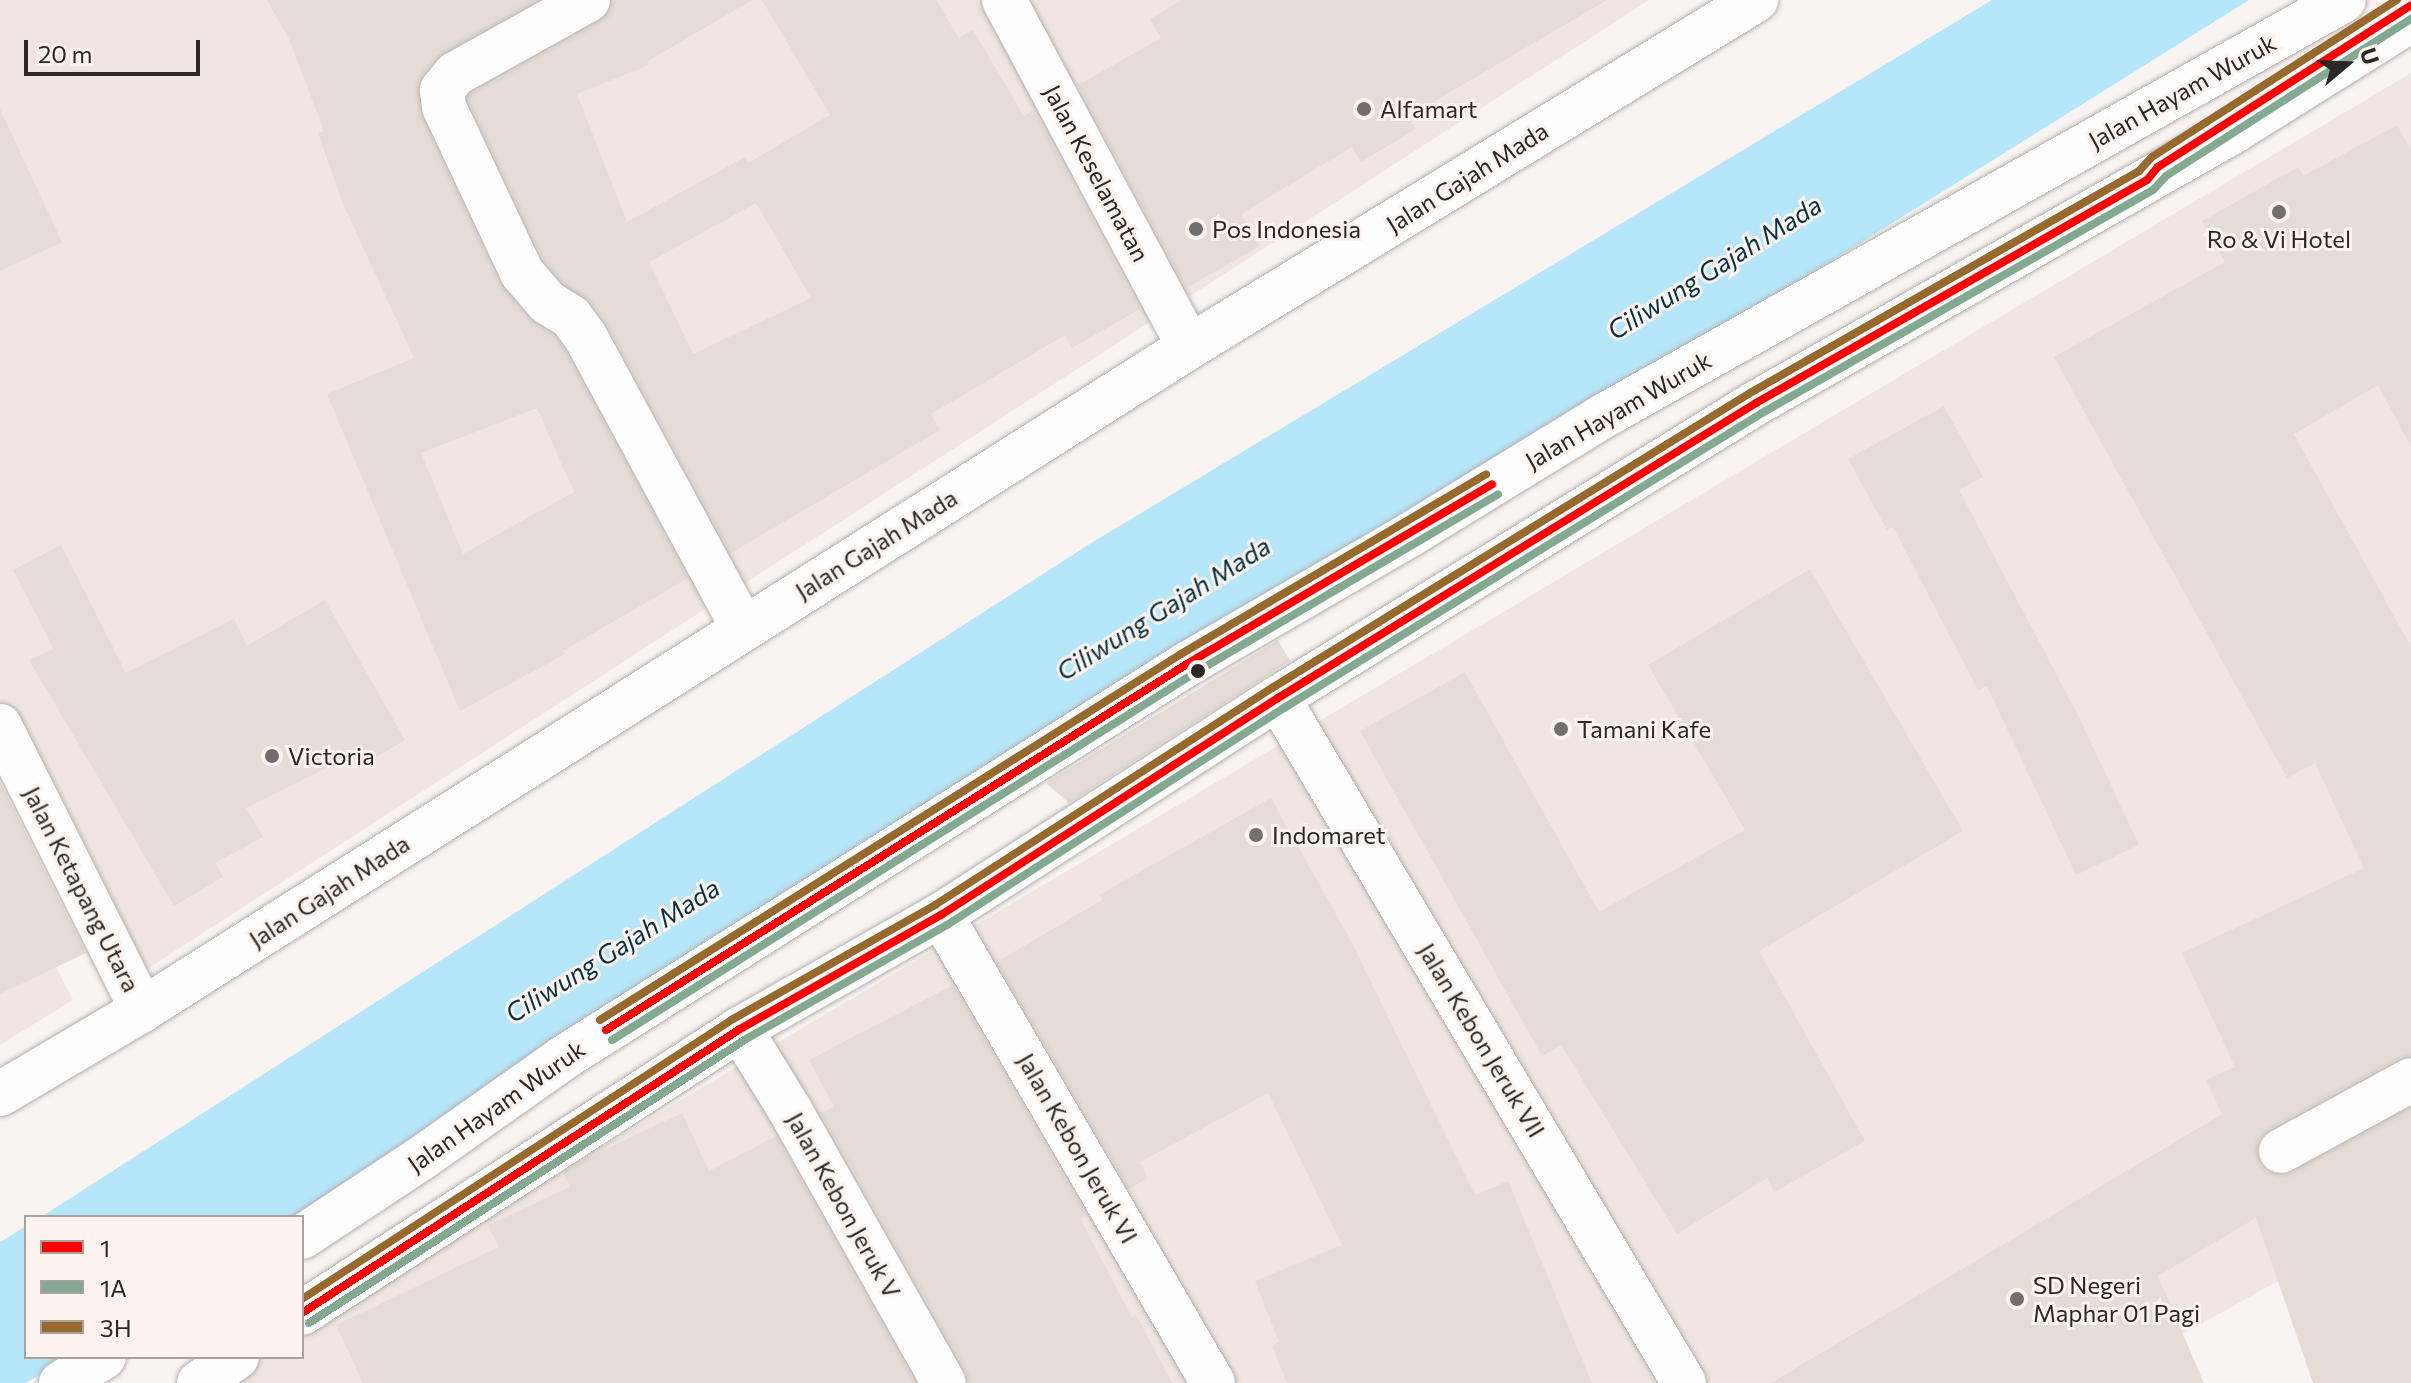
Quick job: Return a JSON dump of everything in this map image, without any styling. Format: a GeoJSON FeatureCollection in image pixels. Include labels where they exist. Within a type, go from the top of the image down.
{"type":"FeatureCollection","features":[{"type":"Feature","properties":{"kind":"main road"},"geometry":{"type":"LineString","coordinates":[[588,0],[455,74],[442,90],[444,107],[522,273],[547,302],[571,317],[585,336],[743,628]]}},
{"type":"Feature","properties":{"kind":"main road","name":"Jalan Keselamatan"},"geometry":{"type":"LineString","coordinates":[[1004,0],[1189,347]]}},
{"type":"Feature","properties":{"kind":"main road","name":"Jalan Gajah Mada"},"geometry":{"type":"LineString","coordinates":[[0,1094],[142,1010],[1189,347],[1756,0]]}},
{"type":"Feature","properties":{"kind":"main road","name":"Jalan Hayam Wuruk"},"geometry":{"type":"LineString","coordinates":[[304,1236],[348,1209],[563,1058],[1187,664],[1411,534],[1607,414],[2344,0]]}},
{"type":"Feature","properties":{"kind":"main road"},"geometry":{"type":"LineString","coordinates":[[2147,180],[2158,167],[2411,5]]}},
{"type":"Feature","properties":{"kind":"main road"},"geometry":{"type":"LineString","coordinates":[[304,1312],[740,1029],[941,915],[1278,698],[1756,403],[2234,131],[2411,20]]}},
{"type":"Feature","properties":{"kind":"main road","name":"Jalan Kebon Jeruk VII"},"geometry":{"type":"LineString","coordinates":[[1278,698],[1684,1383]]}},
{"type":"Feature","properties":{"kind":"main road","name":"Jalan Ketapang Utara"},"geometry":{"type":"LineString","coordinates":[[0,726],[142,1010]]}},
{"type":"Feature","properties":{"kind":"main road","name":"Jalan Kebon Jeruk VI"},"geometry":{"type":"LineString","coordinates":[[941,915],[1213,1383]]}},
{"type":"Feature","properties":{"kind":"main road","name":"Jalan Kebon Jeruk V"},"geometry":{"type":"LineString","coordinates":[[740,1029],[790,1110],[944,1383]]}},
{"type":"Feature","properties":{"kind":"main road"},"geometry":{"type":"LineString","coordinates":[[2281,1151],[2411,1080]]}},
{"type":"Feature","properties":{"kind":"main road"},"geometry":{"type":"LineString","coordinates":[[61,1383],[101,1359]]}},
{"type":"Feature","properties":{"kind":"main road"},"geometry":{"type":"LineString","coordinates":[[199,1383],[234,1359]]}},
{"type":"Feature","properties":{"kind":"shaded area"},"geometry":{"type":"Polygon","coordinates":[[[0,0],[1649,0],[138,975],[0,707],[0,0]]]}},
{"type":"Feature","properties":{"kind":"shaded area"},"geometry":{"type":"Polygon","coordinates":[[[2411,73],[2411,1207],[2095,1383],[204,1383],[245,1359],[304,1359],[304,1324],[2411,73]]]}},
{"type":"Feature","properties":{"kind":"shaded area"},"geometry":{"type":"Polygon","coordinates":[[[0,858],[73,1000],[0,1045],[0,858]]]}},
{"type":"Feature","properties":{"kind":"water","name":"Ciliwung Gajah Mada"},"geometry":{"type":"Polygon","coordinates":[[[1992,0],[2249,0],[304,1216],[44,1215],[1088,545],[1992,0]]]}},
{"type":"Feature","properties":{"kind":"water"},"geometry":{"type":"Polygon","coordinates":[[[24,1227],[24,1359],[67,1359],[26,1383],[0,1383],[0,1242],[24,1227]]]}},
{"type":"Feature","properties":{"kind":"building"},"geometry":{"type":"Polygon","coordinates":[[[267,0],[537,0],[436,58],[418,82],[419,110],[499,284],[528,318],[554,336],[564,349],[688,578],[563,651],[565,654],[460,711],[327,394],[414,358],[343,204],[318,133],[324,131],[290,41],[267,0]],[[537,408],[421,453],[463,554],[574,492],[537,408]]]}},
{"type":"Feature","properties":{"kind":"building"},"geometry":{"type":"Polygon","coordinates":[[[613,0],[752,0],[648,61],[649,65],[577,94],[627,222],[745,157],[748,163],[830,115],[762,0],[936,0],[959,38],[973,30],[1024,116],[1034,110],[1140,309],[1072,348],[1065,335],[931,414],[940,430],[731,553],[605,321],[591,302],[563,283],[543,259],[468,100],[471,94],[600,22],[610,12],[613,0]],[[756,203],[649,262],[693,354],[811,298],[756,203]]]}},
{"type":"Feature","properties":{"kind":"building"},"geometry":{"type":"Polygon","coordinates":[[[1182,0],[1607,0],[1408,117],[1416,129],[1361,162],[1352,147],[1241,214],[1260,246],[1186,288],[1078,85],[1161,38],[1150,19],[1182,0]]]}},
{"type":"Feature","properties":{"kind":"building"},"geometry":{"type":"Polygon","coordinates":[[[0,109],[62,242],[0,271],[0,109]]]}},
{"type":"Feature","properties":{"kind":"building"},"geometry":{"type":"Polygon","coordinates":[[[2397,125],[2411,150],[2411,447],[2378,385],[2294,434],[2411,647],[2411,1055],[2399,1058],[2269,1129],[2259,1139],[2256,1151],[2260,1164],[2267,1172],[2280,1176],[2292,1173],[2411,1108],[2411,1383],[2313,1383],[2256,1218],[2158,1276],[2204,1383],[1771,1383],[2222,1114],[2206,1080],[2235,1067],[2182,953],[2364,868],[2315,763],[2287,778],[2054,357],[2225,262],[2202,221],[2298,167],[2303,176],[2397,125]]]}},
{"type":"Feature","properties":{"kind":"building"},"geometry":{"type":"Polygon","coordinates":[[[1944,406],[1983,477],[1959,490],[2079,717],[2139,845],[2076,875],[1987,686],[1978,690],[1893,527],[1887,530],[1848,459],[1944,406]]]}},
{"type":"Feature","properties":{"kind":"building"},"geometry":{"type":"Polygon","coordinates":[[[61,545],[126,673],[234,619],[247,646],[325,600],[405,740],[358,768],[351,756],[246,808],[263,837],[215,863],[223,877],[174,906],[29,660],[54,649],[13,570],[61,545]]]}},
{"type":"Feature","properties":{"kind":"building"},"geometry":{"type":"Polygon","coordinates":[[[1810,569],[1963,831],[1759,951],[1865,1141],[1774,1192],[1767,1178],[1677,1234],[1561,1045],[1542,1056],[1360,731],[1465,672],[1599,912],[1745,830],[1648,665],[1810,569]]]}},
{"type":"Feature","properties":{"kind":"building"},"geometry":{"type":"Polygon","coordinates":[[[1278,640],[1290,661],[1069,803],[1046,783],[1278,640]]]}},
{"type":"Feature","properties":{"kind":"building"},"geometry":{"type":"Polygon","coordinates":[[[0,782],[86,953],[0,994],[0,782]]]}},
{"type":"Feature","properties":{"kind":"building"},"geometry":{"type":"Polygon","coordinates":[[[1271,798],[1352,943],[1475,1195],[1508,1181],[1592,1383],[1287,1383],[1272,1346],[1279,1342],[1255,1281],[1342,1245],[1268,1093],[1140,1162],[1148,1178],[1129,1189],[997,962],[1102,900],[1099,895],[1271,798]]]}},
{"type":"Feature","properties":{"kind":"building"},"geometry":{"type":"Polygon","coordinates":[[[953,985],[1086,1214],[1080,1218],[1132,1318],[1136,1315],[1172,1383],[969,1383],[966,1371],[821,1113],[834,1107],[809,1060],[953,985]]]}},
{"type":"Feature","properties":{"kind":"building"},"geometry":{"type":"Polygon","coordinates":[[[682,1113],[709,1171],[776,1136],[915,1383],[363,1383],[336,1325],[499,1247],[488,1225],[570,1187],[563,1173],[587,1158],[682,1113]]]}},
{"type":"Feature","properties":{"kind":"transit line","name":"3H"},"geometry":{"type":"LineString","coordinates":[[304,1298],[733,1019],[935,905],[1272,688],[1750,393],[2139,171],[2152,157],[2397,0]]}},
{"type":"Feature","properties":{"kind":"transit line","name":"1"},"geometry":{"type":"LineString","coordinates":[[304,1312],[740,1029],[941,915],[1278,698],[1756,403],[2147,180],[2158,167],[2411,5]]}},
{"type":"Feature","properties":{"kind":"transit line","name":"1A"},"geometry":{"type":"LineString","coordinates":[[309,1323],[746,1039],[947,925],[1284,708],[1762,413],[2153,190],[2166,176],[2411,19]]}},
{"type":"Feature","properties":{"kind":"transit line","name":"3H"},"geometry":{"type":"LineString","coordinates":[[600,1020],[1181,654],[1486,474]]}},
{"type":"Feature","properties":{"kind":"transit line","name":"1"},"geometry":{"type":"LineString","coordinates":[[606,1030],[1187,664],[1492,484]]}},
{"type":"Feature","properties":{"kind":"transit line","name":"1A"},"geometry":{"type":"LineString","coordinates":[[612,1040],[1193,674],[1498,494]]}},
{"type":"Feature","properties":{"kind":"place","name":"Alfamart"},"geometry":{"type":"Point","coordinates":[1364,109]}},
{"type":"Feature","properties":{"kind":"place","name":"Ro & Vi Hotel"},"geometry":{"type":"Point","coordinates":[2279,212]}},
{"type":"Feature","properties":{"kind":"place","name":"Pos Indonesia"},"geometry":{"type":"Point","coordinates":[1196,229]}},
{"type":"Feature","properties":{"kind":"place","name":"Tamani Kafe"},"geometry":{"type":"Point","coordinates":[1561,729]}},
{"type":"Feature","properties":{"kind":"place","name":"Victoria"},"geometry":{"type":"Point","coordinates":[272,756]}},
{"type":"Feature","properties":{"kind":"place","name":"Indomaret"},"geometry":{"type":"Point","coordinates":[1256,835]}},
{"type":"Feature","properties":{"kind":"place","name":"SD Negeri Maphar 01 Pagi"},"geometry":{"type":"Point","coordinates":[2017,1299]}}]}
